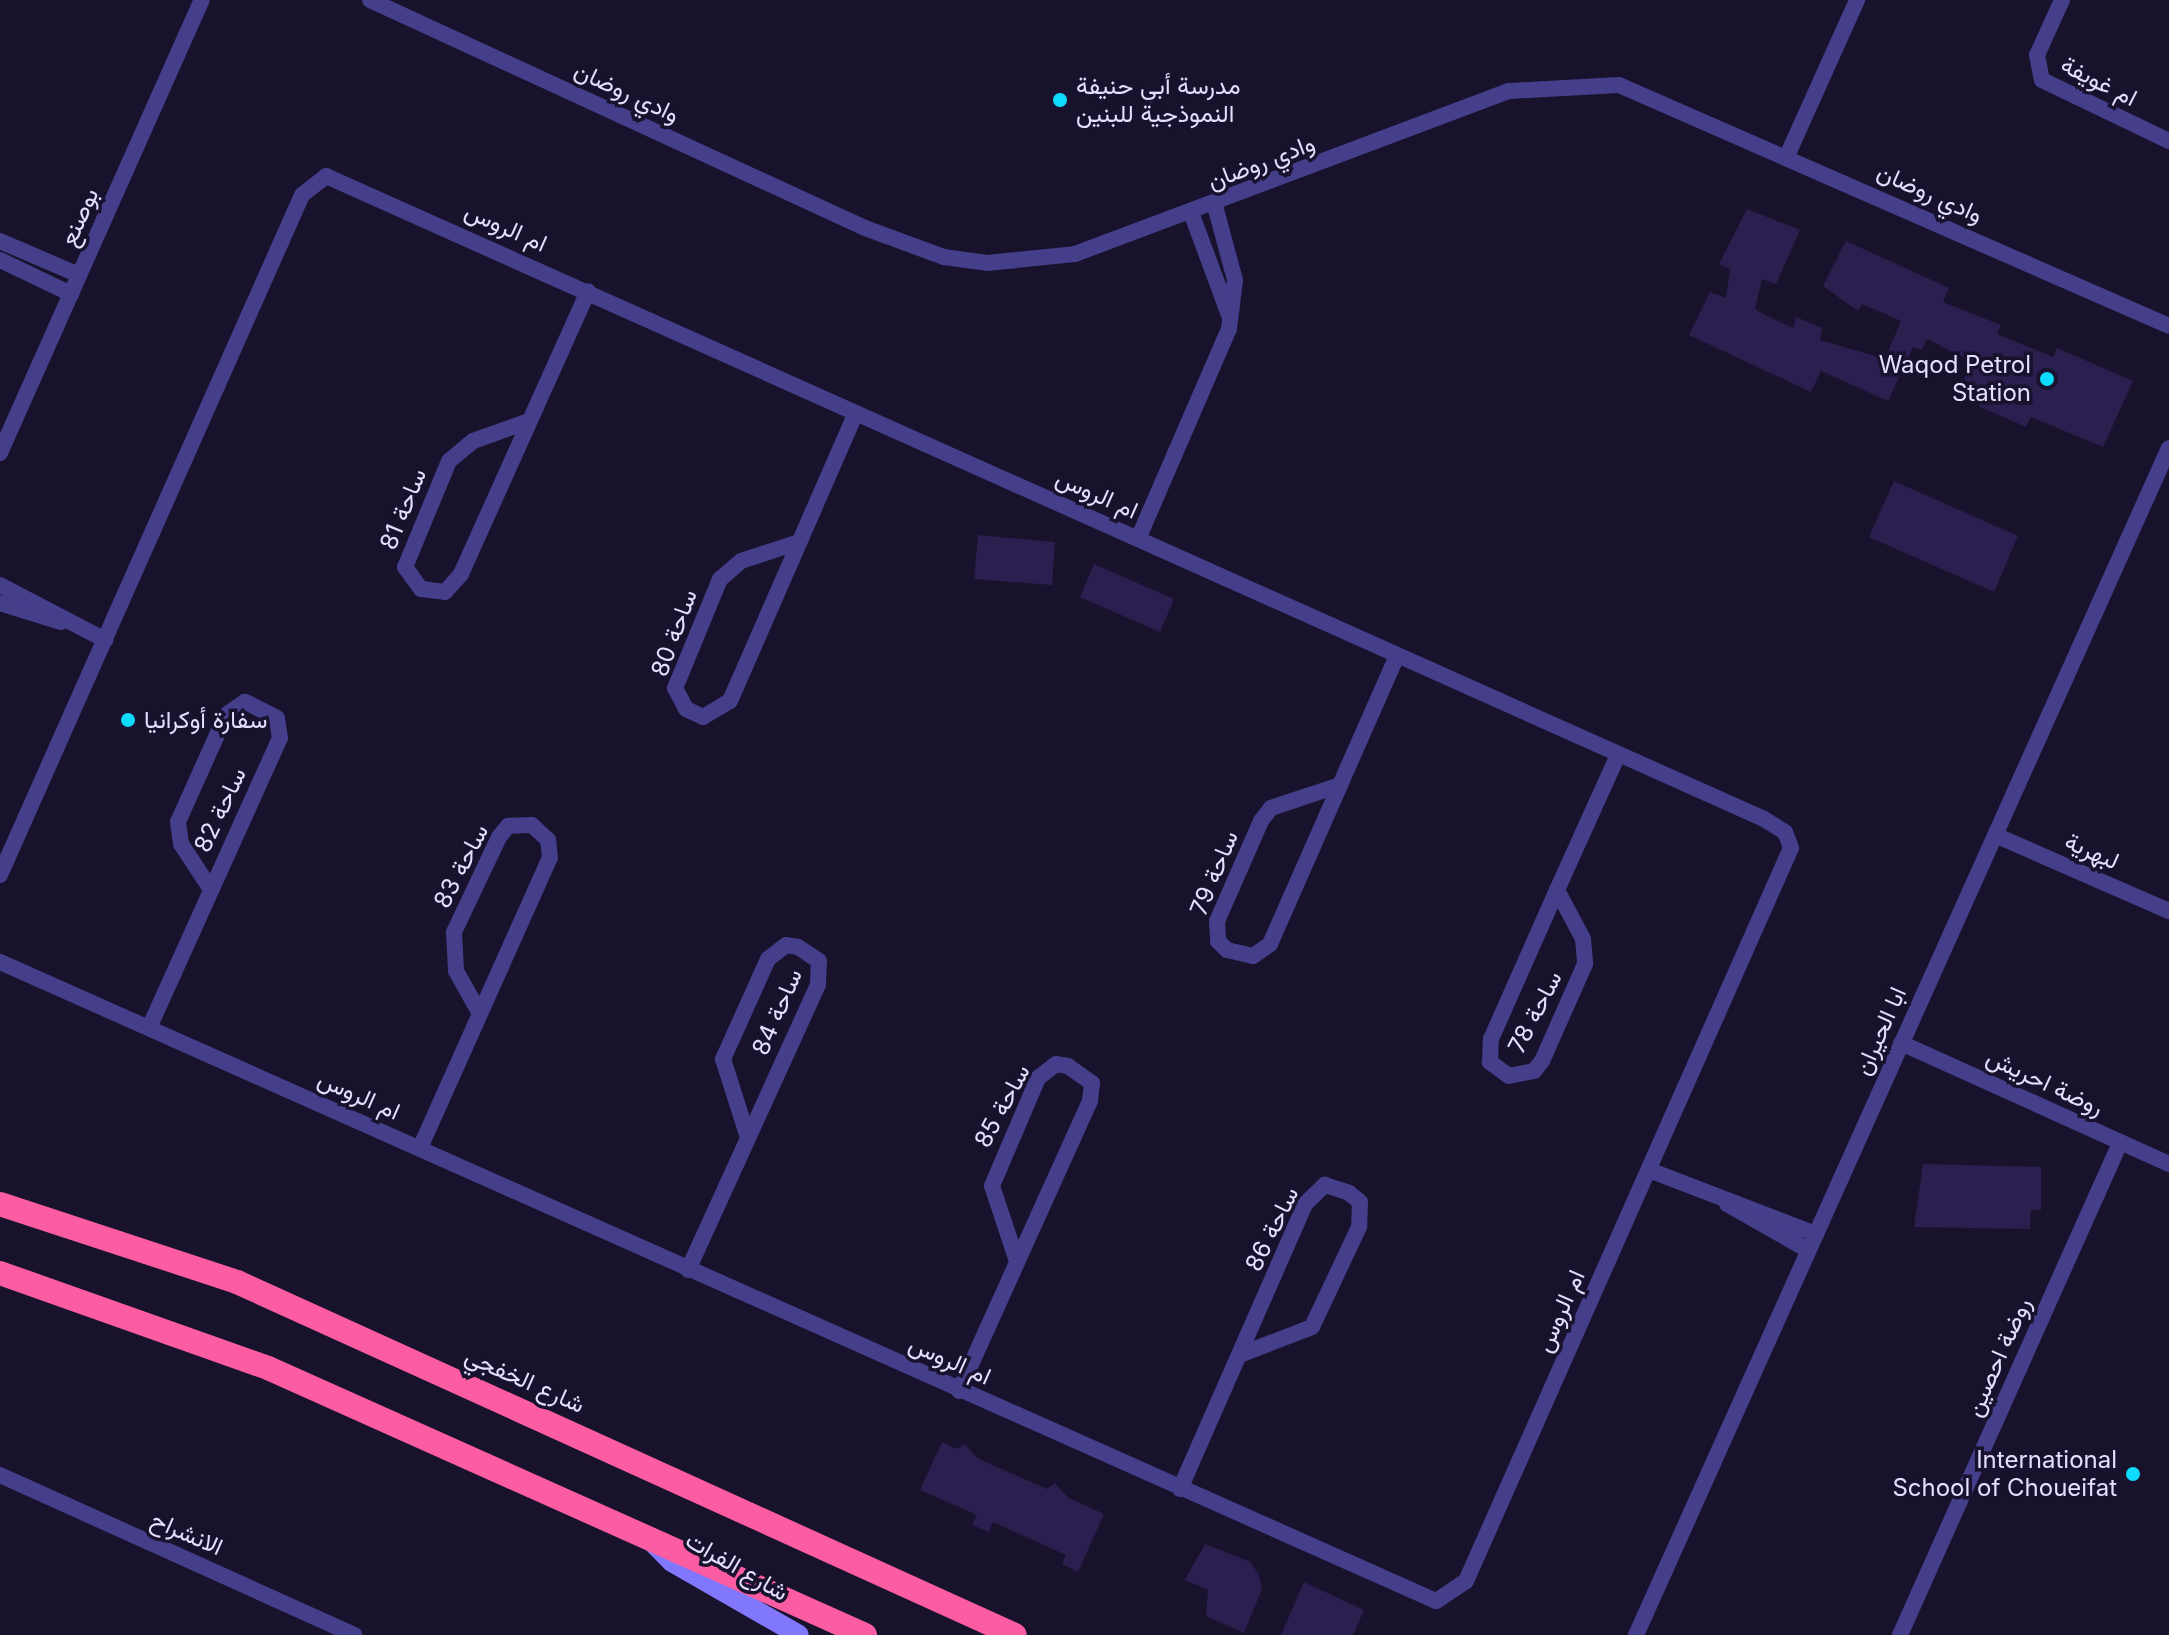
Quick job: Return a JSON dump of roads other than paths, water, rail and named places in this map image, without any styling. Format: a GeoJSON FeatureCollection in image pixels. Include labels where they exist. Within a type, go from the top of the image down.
{"type":"FeatureCollection","features":[{"type":"Feature","properties":{"kind":"highway","name":"شارع الخفجي"},"geometry":{"type":"LineString","coordinates":[[0,1204],[237,1282],[1015,1635]]}},
{"type":"Feature","properties":{"kind":"highway"},"geometry":{"type":"LineString","coordinates":[[0,1273],[172,1328],[865,1635]]}},
{"type":"Feature","properties":{"kind":"street","name":"بوصنع"},"geometry":{"type":"LineString","coordinates":[[0,453],[202,0]]}},
{"type":"Feature","properties":{"kind":"street","name":"وادي روضان"},"geometry":{"type":"LineString","coordinates":[[370,0],[865,228],[944,257],[987,263],[1075,254],[1192,215],[1509,91],[1546,84],[1619,85],[2169,326]]}},
{"type":"Feature","properties":{"kind":"street"},"geometry":{"type":"LineString","coordinates":[[1787,156],[1857,0]]}},
{"type":"Feature","properties":{"kind":"street","name":"ام غويفة"},"geometry":{"type":"LineString","coordinates":[[2062,0],[2037,55],[2042,80],[2169,141]]}},
{"type":"Feature","properties":{"kind":"street","name":"ام الروس"},"geometry":{"type":"LineString","coordinates":[[0,875],[313,181],[342,180],[1778,826],[1791,848],[1458,1592],[1426,1598],[0,962]]}},
{"type":"Feature","properties":{"kind":"street","name":"ام الروس"},"geometry":{"type":"LineString","coordinates":[[1138,539],[1230,321],[1235,280],[1215,206]]}},
{"type":"Feature","properties":{"kind":"street"},"geometry":{"type":"LineString","coordinates":[[1192,215],[1230,321]]}},
{"type":"Feature","properties":{"kind":"street"},"geometry":{"type":"LineString","coordinates":[[0,241],[79,275]]}},
{"type":"Feature","properties":{"kind":"street"},"geometry":{"type":"LineString","coordinates":[[0,260],[71,294]]}},
{"type":"Feature","properties":{"kind":"street","name":"ساحة 81"},"geometry":{"type":"LineString","coordinates":[[529,421],[473,441],[449,461],[405,567],[421,589],[445,592],[455,585],[588,291]]}},
{"type":"Feature","properties":{"kind":"street","name":"ساحة 80"},"geometry":{"type":"LineString","coordinates":[[796,543],[741,561],[720,579],[675,688],[686,709],[703,717],[730,701],[796,543],[856,413]]}},
{"type":"Feature","properties":{"kind":"street","name":"ابا الحيران"},"geometry":{"type":"LineString","coordinates":[[1636,1635],[2169,448]]}},
{"type":"Feature","properties":{"kind":"street"},"geometry":{"type":"LineString","coordinates":[[0,585],[63,622]]}},
{"type":"Feature","properties":{"kind":"street"},"geometry":{"type":"LineString","coordinates":[[0,603],[63,622],[105,640]]}},
{"type":"Feature","properties":{"kind":"street","name":"ساحة 79"},"geometry":{"type":"LineString","coordinates":[[1340,785],[1271,808],[1261,821],[1217,921],[1218,941],[1227,950],[1253,956],[1270,944],[1397,656]]}},
{"type":"Feature","properties":{"kind":"street","name":"ساحة 82"},"geometry":{"type":"LineString","coordinates":[[149,1028],[280,738],[277,718],[245,702],[226,715],[178,822],[181,844],[210,888]]}},
{"type":"Feature","properties":{"kind":"street","name":"ساحة 78"},"geometry":{"type":"LineString","coordinates":[[1557,890],[1583,939],[1585,964],[1542,1061],[1534,1071],[1509,1076],[1490,1062],[1491,1039],[1557,890],[1618,755]]}},
{"type":"Feature","properties":{"kind":"street","name":"ساحة 83"},"geometry":{"type":"LineString","coordinates":[[420,1148],[478,1010],[550,858],[548,840],[532,825],[508,826],[499,837],[454,932],[456,971],[478,1010]]}},
{"type":"Feature","properties":{"kind":"street","name":"لبهرية"},"geometry":{"type":"LineString","coordinates":[[1995,835],[2169,911]]}},
{"type":"Feature","properties":{"kind":"street","name":"ساحة 84"},"geometry":{"type":"LineString","coordinates":[[688,1270],[748,1138],[822,972],[798,947],[786,945],[768,959],[723,1059],[748,1138]]}},
{"type":"Feature","properties":{"kind":"street","name":"روضة احريش"},"geometry":{"type":"LineString","coordinates":[[1901,1043],[2169,1164]]}},
{"type":"Feature","properties":{"kind":"street","name":"ساحة 85"},"geometry":{"type":"LineString","coordinates":[[959,1391],[1016,1258],[1090,1101],[1092,1083],[1068,1066],[1056,1064],[1038,1078],[994,1178],[993,1199],[1016,1258]]}},
{"type":"Feature","properties":{"kind":"street","name":"روضة احصين"},"geometry":{"type":"LineString","coordinates":[[1900,1635],[2120,1143]]}},
{"type":"Feature","properties":{"kind":"street"},"geometry":{"type":"LineString","coordinates":[[1649,1170],[1727,1204],[1816,1234]]}},
{"type":"Feature","properties":{"kind":"street","name":"ساحة 86"},"geometry":{"type":"LineString","coordinates":[[1180,1489],[1242,1354],[1305,1204],[1325,1185],[1349,1193],[1360,1202],[1359,1227],[1312,1327],[1301,1337],[1242,1354]]}},
{"type":"Feature","properties":{"kind":"street"},"geometry":{"type":"LineString","coordinates":[[1727,1204],[1808,1250]]}},
{"type":"Feature","properties":{"kind":"street","name":"الانشراح"},"geometry":{"type":"LineString","coordinates":[[0,1475],[355,1635]]}},
{"type":"Feature","properties":{"kind":"street","name":"شارع الفرات"},"geometry":{"type":"LineString","coordinates":[[650,1541],[672,1562],[799,1635]]}},
{"type":"Feature","properties":{"kind":"place","name":"مدرسة أبي حنيفة النموذجية للبنين"},"geometry":{"type":"Point","coordinates":[1060,100]}},
{"type":"Feature","properties":{"kind":"place","name":"Waqod Petrol Station"},"geometry":{"type":"Point","coordinates":[2047,379]}},
{"type":"Feature","properties":{"kind":"place","name":"سفارة أوكرانيا"},"geometry":{"type":"Point","coordinates":[128,720]}},
{"type":"Feature","properties":{"kind":"place","name":"International School of Choueifat"},"geometry":{"type":"Point","coordinates":[2133,1474]}}]}
